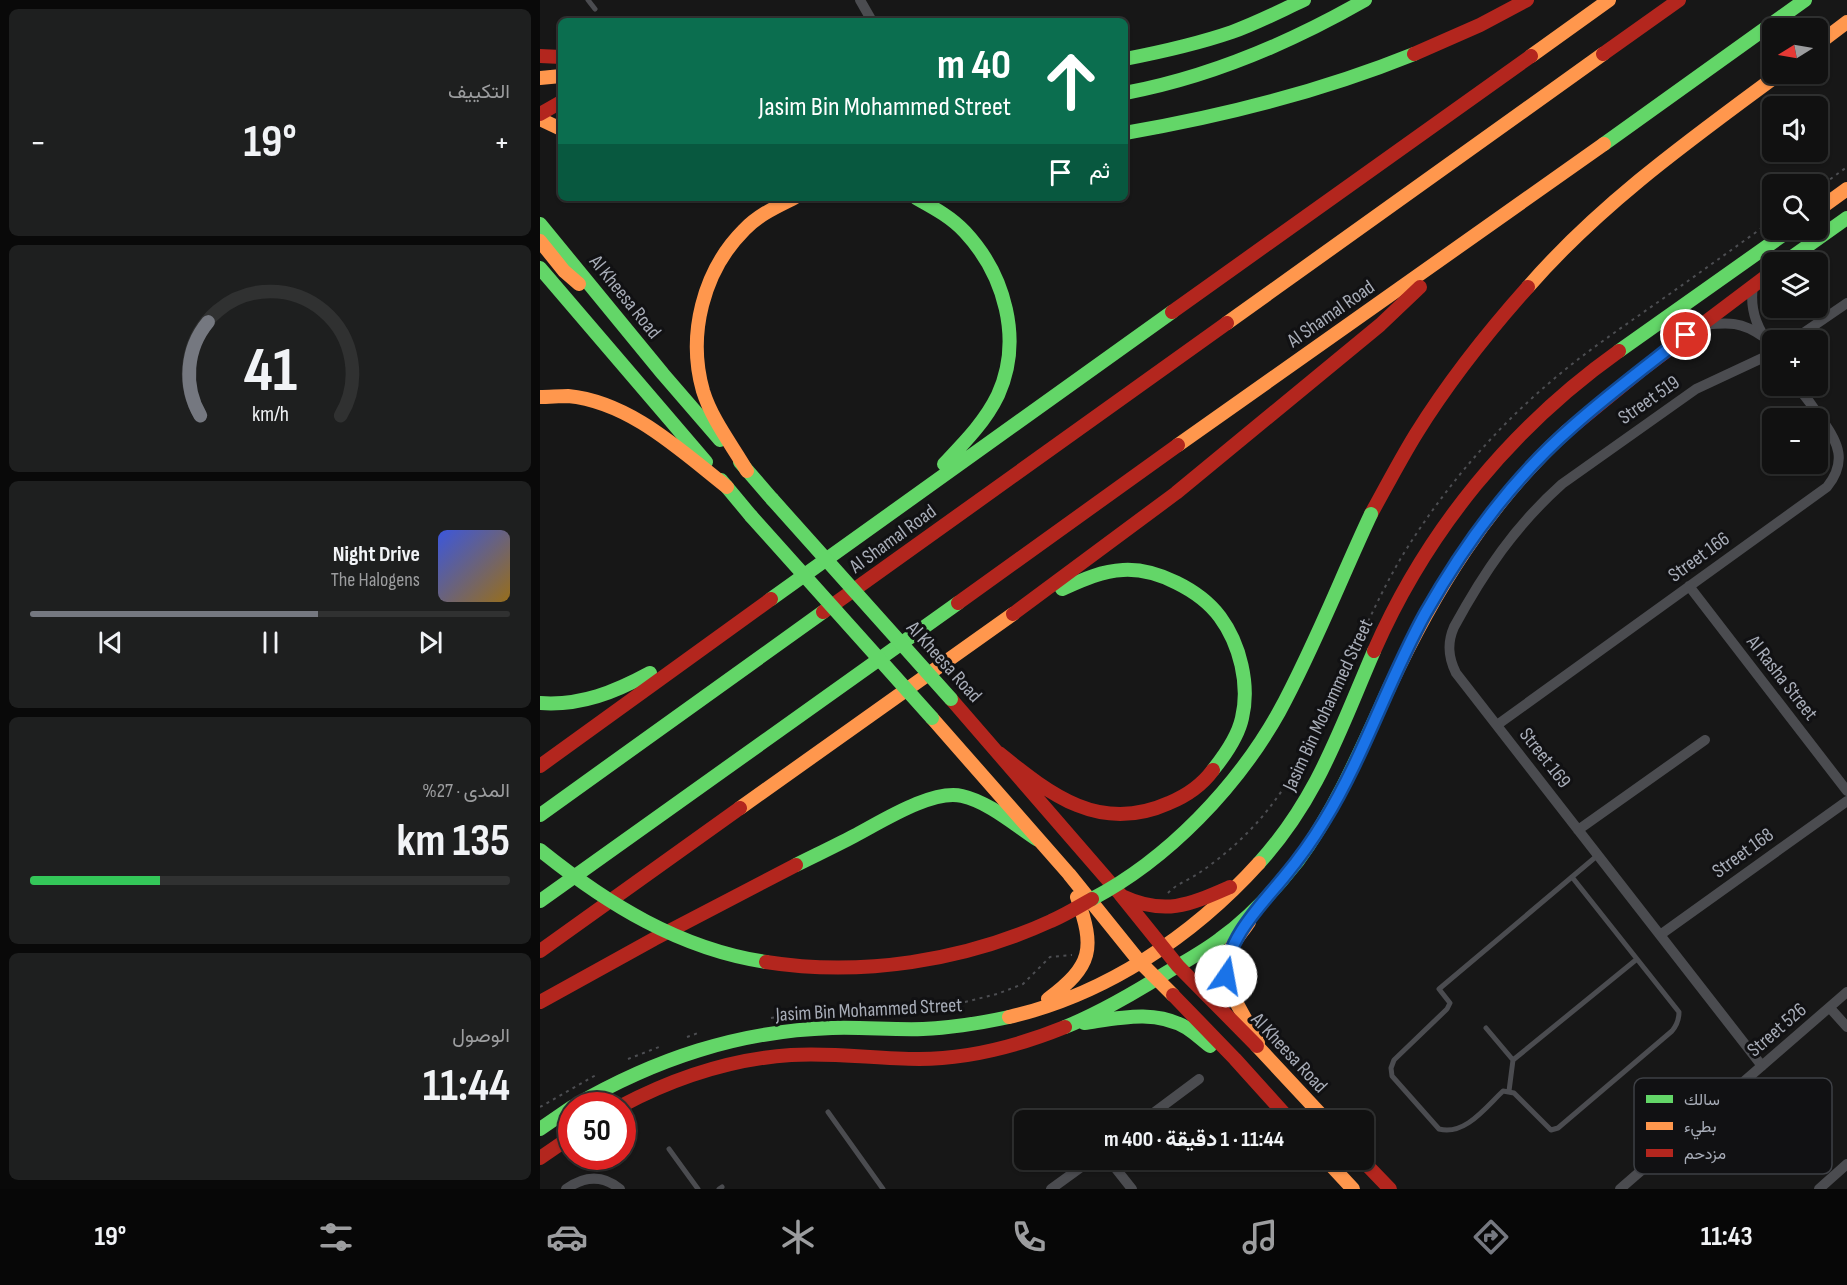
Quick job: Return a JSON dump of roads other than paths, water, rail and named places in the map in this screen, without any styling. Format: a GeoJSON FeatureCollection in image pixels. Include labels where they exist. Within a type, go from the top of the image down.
{"type":"FeatureCollection","features":[{"type":"Feature","properties":{"kind":"main road"},"geometry":{"type":"LineString","coordinates":[[1128,58],[1221,36],[1304,0]]}},
{"type":"Feature","properties":{"kind":"main road"},"geometry":{"type":"LineString","coordinates":[[1128,92],[1206,72],[1256,55],[1332,20],[1365,0]]}},
{"type":"Feature","properties":{"kind":"main road"},"geometry":{"type":"LineString","coordinates":[[1128,132],[1185,123],[1264,105],[1348,78],[1428,49],[1527,0]]}},
{"type":"Feature","properties":{"kind":"main road"},"geometry":{"type":"LineString","coordinates":[[540,766],[1609,0]]}},
{"type":"Feature","properties":{"kind":"main road","name":"Al Shamal Road"},"geometry":{"type":"LineString","coordinates":[[540,815],[1679,0]]}},
{"type":"Feature","properties":{"kind":"main road","name":"Al Shamal Road"},"geometry":{"type":"LineString","coordinates":[[540,901],[1115,489],[1432,267],[1805,0]]}},
{"type":"Feature","properties":{"kind":"main road"},"geometry":{"type":"LineString","coordinates":[[1828,36],[1847,22]]}},
{"type":"Feature","properties":{"kind":"main road"},"geometry":{"type":"LineString","coordinates":[[540,56],[558,57]]}},
{"type":"Feature","properties":{"kind":"main road"},"geometry":{"type":"LineString","coordinates":[[540,78],[558,76]]}},
{"type":"Feature","properties":{"kind":"main road"},"geometry":{"type":"LineString","coordinates":[[540,850],[574,879],[605,900],[641,921],[699,946],[725,954],[771,963],[846,968],[933,960],[972,951],[1029,932],[1078,909],[1119,885],[1155,858],[1197,820],[1219,797],[1266,734],[1295,685],[1371,514],[1422,424],[1454,377],[1534,280],[1606,208],[1766,84]]}},
{"type":"Feature","properties":{"kind":"main road"},"geometry":{"type":"LineString","coordinates":[[540,100],[558,97]]}},
{"type":"Feature","properties":{"kind":"main road"},"geometry":{"type":"LineString","coordinates":[[540,114],[558,104]]}},
{"type":"Feature","properties":{"kind":"main road"},"geometry":{"type":"LineString","coordinates":[[540,119],[558,128]]}},
{"type":"Feature","properties":{"kind":"main road"},"geometry":{"type":"LineString","coordinates":[[1828,203],[1847,189]]}},
{"type":"Feature","properties":{"kind":"main road"},"geometry":{"type":"LineString","coordinates":[[747,471],[718,423],[703,390],[696,358],[699,314],[704,292],[711,276],[740,234],[762,215],[788,201]]}},
{"type":"Feature","properties":{"kind":"main road"},"geometry":{"type":"LineString","coordinates":[[918,493],[982,421],[999,392],[1004,375],[1009,336],[1002,292],[988,260],[951,219],[921,201]]}},
{"type":"Feature","properties":{"kind":"main road"},"geometry":{"type":"LineString","coordinates":[[1799,252],[1847,218]]}},
{"type":"Feature","properties":{"kind":"main road","name":"Al Kheesa Road"},"geometry":{"type":"LineString","coordinates":[[540,224],[663,374],[999,753],[1120,894],[1178,966],[1317,1110]]}},
{"type":"Feature","properties":{"kind":"main road","name":"Jasim Bin Mohammed Street"},"geometry":{"type":"LineString","coordinates":[[598,1092],[665,1060],[746,1037],[818,1028],[911,1030],[943,1028],[994,1020],[1034,1009],[1088,988],[1162,947],[1209,912],[1241,883],[1284,832],[1309,794],[1335,745],[1377,644],[1401,596],[1442,528],[1477,481],[1538,417],[1594,370],[1776,240]]}},
{"type":"Feature","properties":{"kind":"main road"},"geometry":{"type":"LineString","coordinates":[[540,241],[564,271],[585,290],[606,304]]}},
{"type":"Feature","properties":{"kind":"main road"},"geometry":{"type":"LineString","coordinates":[[540,951],[1019,610],[1176,493],[1380,325],[1414,293],[1432,267]]}},
{"type":"Feature","properties":{"kind":"main road"},"geometry":{"type":"LineString","coordinates":[[540,268],[751,516],[933,718],[1069,874],[1139,961],[1235,1059],[1281,1110]]}},
{"type":"Feature","properties":{"kind":"main road","name":"Jasim Bin Mohammed Street"},"geometry":{"type":"LineString","coordinates":[[636,1099],[700,1072],[762,1058],[815,1054],[914,1059],[981,1053],[1024,1042],[1113,1004],[1156,980],[1225,936],[1257,908],[1292,867],[1324,821],[1342,790],[1410,644],[1461,556],[1480,528],[1524,475],[1571,427],[1699,325],[1762,280]]}},
{"type":"Feature","properties":{"kind":"main road"},"geometry":{"type":"LineString","coordinates":[[540,397],[572,397],[607,404],[638,420],[727,487]]}},
{"type":"Feature","properties":{"kind":"main road"},"geometry":{"type":"LineString","coordinates":[[999,753],[1042,787],[1071,804],[1099,813],[1126,814],[1151,810],[1174,802],[1193,790],[1211,775],[1228,752],[1242,719],[1244,684],[1237,651],[1222,621],[1204,602],[1176,582],[1146,571],[1121,569],[1103,572],[1075,582],[1019,610]]}},
{"type":"Feature","properties":{"kind":"main road"},"geometry":{"type":"LineString","coordinates":[[540,703],[576,703],[599,698],[627,686],[678,658],[701,649]]}},
{"type":"Feature","properties":{"kind":"main road"},"geometry":{"type":"LineString","coordinates":[[540,1002],[621,956],[922,802],[961,795],[975,800],[1038,840]]}},
{"type":"Feature","properties":{"kind":"main road"},"geometry":{"type":"LineString","coordinates":[[1034,1009],[1071,982],[1087,955],[1087,927],[1069,874]]}},
{"type":"Feature","properties":{"kind":"main road"},"geometry":{"type":"LineString","coordinates":[[1120,894],[1138,903],[1165,908],[1197,902],[1241,883]]}},
{"type":"Feature","properties":{"kind":"main road"},"geometry":{"type":"LineString","coordinates":[[1257,908],[1230,952],[1226,976],[1230,990],[1251,1025],[1260,1049]]}},
{"type":"Feature","properties":{"kind":"main road"},"geometry":{"type":"LineString","coordinates":[[1066,1026],[1135,1015],[1155,1016],[1181,1024],[1215,1049],[1235,1059]]}},
{"type":"Feature","properties":{"kind":"main road","name":"Jasim Bin Mohammed Street"},"geometry":{"type":"LineString","coordinates":[[540,1129],[558,1116]]}},
{"type":"Feature","properties":{"kind":"main road"},"geometry":{"type":"LineString","coordinates":[[540,1158],[558,1146]]}},
{"type":"Feature","properties":{"kind":"main road"},"geometry":{"type":"LineString","coordinates":[[1335,1170],[1353,1189]]}},
{"type":"Feature","properties":{"kind":"main road"},"geometry":{"type":"LineString","coordinates":[[1372,1170],[1390,1189]]}},
{"type":"Feature","properties":{"kind":"street"},"geometry":{"type":"LineString","coordinates":[[860,0],[870,18]]}},
{"type":"Feature","properties":{"kind":"street"},"geometry":{"type":"LineString","coordinates":[[1753,286],[1751,305],[1762,336]]}},
{"type":"Feature","properties":{"kind":"street"},"geometry":{"type":"LineString","coordinates":[[1808,330],[1847,303]]}},
{"type":"Feature","properties":{"kind":"street"},"geometry":{"type":"LineString","coordinates":[[1699,325],[1737,323],[1745,325],[1762,336]]}},
{"type":"Feature","properties":{"kind":"street","name":"Street 519"},"geometry":{"type":"LineString","coordinates":[[1583,469],[1696,389],[1762,357]]}},
{"type":"Feature","properties":{"kind":"street","name":"Street 166"},"geometry":{"type":"LineString","coordinates":[[1497,725],[1827,487],[1837,474],[1840,457],[1836,441],[1804,396]]}},
{"type":"Feature","properties":{"kind":"street","name":"Street 169"},"geometry":{"type":"LineString","coordinates":[[1583,469],[1544,501],[1510,537],[1482,577],[1451,634],[1449,650],[1452,665],[1762,1066]]}},
{"type":"Feature","properties":{"kind":"street","name":"Al Rasha Street"},"geometry":{"type":"LineString","coordinates":[[1689,586],[1847,791]]}},
{"type":"Feature","properties":{"kind":"street"},"geometry":{"type":"LineString","coordinates":[[1578,830],[1705,740]]}},
{"type":"Feature","properties":{"kind":"street","name":"Street 168"},"geometry":{"type":"LineString","coordinates":[[1660,935],[1847,801]]}},
{"type":"Feature","properties":{"kind":"street","name":"Street 526"},"geometry":{"type":"LineString","coordinates":[[1748,1078],[1847,992]]}},
{"type":"Feature","properties":{"kind":"street"},"geometry":{"type":"LineString","coordinates":[[1830,1008],[1847,1027]]}},
{"type":"Feature","properties":{"kind":"street"},"geometry":{"type":"LineString","coordinates":[[1157,1110],[1199,1079]]}},
{"type":"Feature","properties":{"kind":"street"},"geometry":{"type":"LineString","coordinates":[[1819,1189],[1847,1164]]}},
{"type":"Feature","properties":{"kind":"street"},"geometry":{"type":"LineString","coordinates":[[1051,1189],[1077,1170]]}},
{"type":"Feature","properties":{"kind":"street"},"geometry":{"type":"LineString","coordinates":[[1117,1170],[1132,1189]]}},
{"type":"Feature","properties":{"kind":"street","name":"Street 526"},"geometry":{"type":"LineString","coordinates":[[1620,1189],[1637,1174]]}},
{"type":"Feature","properties":{"kind":"street"},"geometry":{"type":"LineString","coordinates":[[566,1189],[589,1178],[604,1180],[620,1189]]}},
{"type":"Feature","properties":{"kind":"lane"},"geometry":{"type":"LineString","coordinates":[[588,0],[595,9]]}},
{"type":"Feature","properties":{"kind":"lane"},"geometry":{"type":"LineString","coordinates":[[1572,877],[1679,1012],[1679,1019],[1672,1031],[1558,1128],[1551,1130],[1514,1093],[1503,1091],[1470,1123],[1447,1131],[1440,1130],[1392,1076],[1391,1068],[1394,1060],[1447,1009],[1450,1003],[1439,988],[1598,855]]}},
{"type":"Feature","properties":{"kind":"lane"},"geometry":{"type":"LineString","coordinates":[[1509,1091],[1513,1060],[1637,959]]}},
{"type":"Feature","properties":{"kind":"lane"},"geometry":{"type":"LineString","coordinates":[[1486,1028],[1513,1060]]}},
{"type":"Feature","properties":{"kind":"lane"},"geometry":{"type":"LineString","coordinates":[[828,1112],[883,1189]]}},
{"type":"Feature","properties":{"kind":"lane"},"geometry":{"type":"LineString","coordinates":[[669,1149],[699,1189]]}}]}
